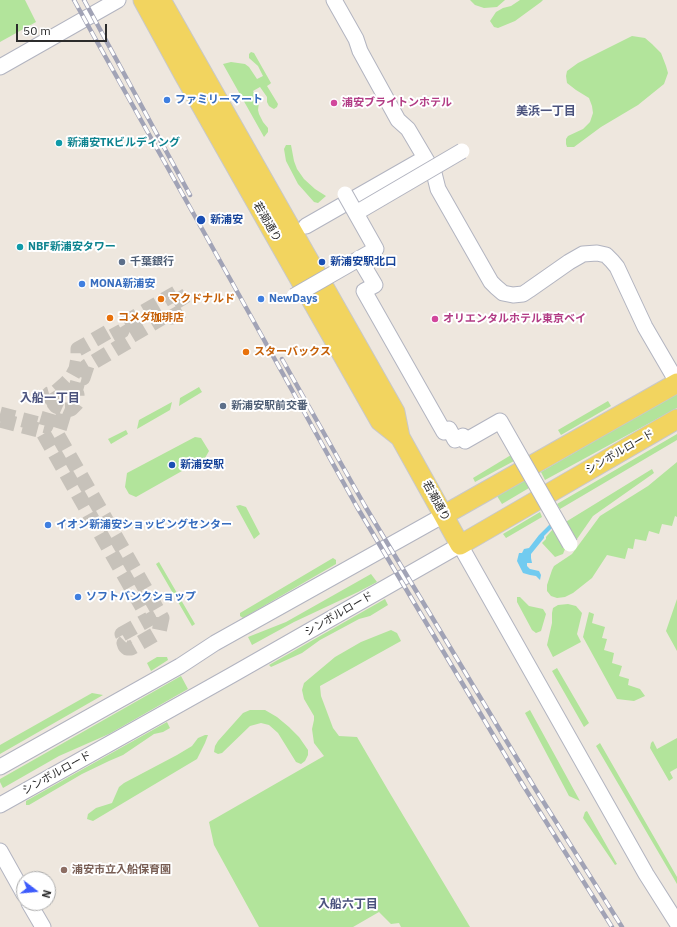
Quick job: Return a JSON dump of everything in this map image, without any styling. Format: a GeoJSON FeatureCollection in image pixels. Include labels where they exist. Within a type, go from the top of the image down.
{"type":"FeatureCollection","features":[{"type":"Feature","properties":{"kind":"main road","name":"若潮通り"},"geometry":{"type":"LineString","coordinates":[[143,0],[380,421],[400,436]]}},
{"type":"Feature","properties":{"kind":"main road","name":"若潮通り"},"geometry":{"type":"LineString","coordinates":[[161,0],[395,412],[400,436],[460,545]]}},
{"type":"Feature","properties":{"kind":"main road"},"geometry":{"type":"LineString","coordinates":[[444,515],[677,382]]}},
{"type":"Feature","properties":{"kind":"main road","name":"シンボルロード"},"geometry":{"type":"LineString","coordinates":[[460,545],[677,419]]}},
{"type":"Feature","properties":{"kind":"street"},"geometry":{"type":"LineString","coordinates":[[0,67],[118,0]]}},
{"type":"Feature","properties":{"kind":"street"},"geometry":{"type":"LineString","coordinates":[[334,0],[398,120],[408,129],[434,173],[438,189],[491,282],[503,293],[513,295],[523,294],[583,254],[598,253],[606,255],[617,267],[645,327],[677,382]]}},
{"type":"Feature","properties":{"kind":"street"},"geometry":{"type":"LineString","coordinates":[[356,213],[462,151]]}},
{"type":"Feature","properties":{"kind":"street"},"geometry":{"type":"LineString","coordinates":[[306,226],[425,158]]}},
{"type":"Feature","properties":{"kind":"street"},"geometry":{"type":"LineString","coordinates":[[294,296],[376,249],[345,194]]}},
{"type":"Feature","properties":{"kind":"street"},"geometry":{"type":"LineString","coordinates":[[359,258],[375,285],[364,291],[444,432],[449,429],[455,440],[463,436],[465,441],[500,421],[570,544]]}},
{"type":"Feature","properties":{"kind":"street"},"geometry":{"type":"LineString","coordinates":[[0,767],[180,666],[215,643],[444,515]]}},
{"type":"Feature","properties":{"kind":"street"},"geometry":{"type":"LineString","coordinates":[[460,545],[646,874],[677,923]]}},
{"type":"Feature","properties":{"kind":"street","name":"シンボルロード"},"geometry":{"type":"LineString","coordinates":[[0,805],[460,545]]}},
{"type":"Feature","properties":{"kind":"street"},"geometry":{"type":"LineString","coordinates":[[0,851],[16,880]]}},
{"type":"Feature","properties":{"kind":"street"},"geometry":{"type":"LineString","coordinates":[[34,911],[43,927]]}},
{"type":"Feature","properties":{"kind":"green space"},"geometry":{"type":"Polygon","coordinates":[[[0,0],[25,0],[36,22],[0,42],[0,0]]]}},
{"type":"Feature","properties":{"kind":"green space"},"geometry":{"type":"Polygon","coordinates":[[[470,0],[505,0],[497,7],[484,8],[475,5],[470,0]]]}},
{"type":"Feature","properties":{"kind":"green space"},"geometry":{"type":"Polygon","coordinates":[[[520,0],[543,0],[515,21],[498,28],[494,27],[490,21],[496,12],[511,6],[520,0]]]}},
{"type":"Feature","properties":{"kind":"green space"},"geometry":{"type":"Polygon","coordinates":[[[632,36],[645,38],[661,53],[668,73],[664,84],[638,105],[601,127],[574,147],[567,147],[566,139],[568,136],[583,129],[590,122],[593,113],[589,98],[567,83],[567,71],[578,63],[632,36]]]}},
{"type":"Feature","properties":{"kind":"green space"},"geometry":{"type":"Polygon","coordinates":[[[251,52],[254,53],[271,83],[267,86],[278,104],[274,109],[269,106],[267,97],[260,87],[253,91],[259,102],[259,114],[268,128],[268,132],[264,137],[223,64],[231,62],[245,64],[249,67],[257,79],[263,76],[258,66],[249,58],[249,54],[251,52]]]}},
{"type":"Feature","properties":{"kind":"green space"},"geometry":{"type":"Polygon","coordinates":[[[286,145],[291,145],[297,169],[304,179],[326,196],[318,203],[314,202],[298,184],[286,161],[284,149],[286,145]]]}},
{"type":"Feature","properties":{"kind":"green space"},"geometry":{"type":"Polygon","coordinates":[[[199,387],[202,392],[179,406],[180,398],[199,387]]]}},
{"type":"Feature","properties":{"kind":"green space"},"geometry":{"type":"Polygon","coordinates":[[[677,393],[677,408],[545,480],[541,472],[677,393]]]}},
{"type":"Feature","properties":{"kind":"green space"},"geometry":{"type":"Polygon","coordinates":[[[608,401],[611,406],[561,435],[558,430],[608,401]]]}},
{"type":"Feature","properties":{"kind":"green space"},"geometry":{"type":"Polygon","coordinates":[[[172,402],[170,410],[137,429],[139,420],[172,402]]]}},
{"type":"Feature","properties":{"kind":"green space"},"geometry":{"type":"Polygon","coordinates":[[[126,430],[128,434],[111,444],[108,439],[126,430]]]}},
{"type":"Feature","properties":{"kind":"green space"},"geometry":{"type":"Polygon","coordinates":[[[677,434],[677,440],[560,509],[557,504],[677,434]]]}},
{"type":"Feature","properties":{"kind":"green space"},"geometry":{"type":"Polygon","coordinates":[[[195,437],[201,438],[209,451],[205,458],[136,497],[129,494],[125,487],[127,473],[195,437]]]}},
{"type":"Feature","properties":{"kind":"green space"},"geometry":{"type":"Polygon","coordinates":[[[511,455],[514,461],[475,482],[473,478],[511,455]]]}},
{"type":"Feature","properties":{"kind":"green space"},"geometry":{"type":"Polygon","coordinates":[[[677,462],[677,517],[675,516],[672,526],[662,524],[659,534],[649,531],[646,541],[635,539],[633,549],[628,548],[625,559],[607,555],[592,578],[573,593],[565,597],[557,598],[551,596],[547,591],[547,585],[554,566],[572,554],[600,516],[648,486],[677,462]]]}},
{"type":"Feature","properties":{"kind":"green space"},"geometry":{"type":"Polygon","coordinates":[[[652,469],[654,473],[593,516],[577,539],[573,540],[564,523],[652,469]]]}},
{"type":"Feature","properties":{"kind":"green space"},"geometry":{"type":"Polygon","coordinates":[[[524,480],[529,488],[502,504],[497,496],[524,480]]]}},
{"type":"Feature","properties":{"kind":"green space"},"geometry":{"type":"Polygon","coordinates":[[[240,505],[246,507],[260,534],[254,539],[236,506],[240,505]]]}},
{"type":"Feature","properties":{"kind":"green space"},"geometry":{"type":"Polygon","coordinates":[[[540,512],[542,517],[506,538],[503,534],[540,512]]]}},
{"type":"Feature","properties":{"kind":"green space"},"geometry":{"type":"Polygon","coordinates":[[[553,529],[565,549],[563,554],[555,557],[542,543],[553,529]]]}},
{"type":"Feature","properties":{"kind":"green space"},"geometry":{"type":"Polygon","coordinates":[[[333,558],[336,560],[336,564],[243,618],[240,616],[240,613],[333,558]]]}},
{"type":"Feature","properties":{"kind":"green space"},"geometry":{"type":"Polygon","coordinates":[[[159,562],[195,624],[192,626],[156,564],[159,562]]]}},
{"type":"Feature","properties":{"kind":"green space"},"geometry":{"type":"Polygon","coordinates":[[[371,574],[377,582],[294,622],[252,645],[248,637],[286,622],[371,574]]]}},
{"type":"Feature","properties":{"kind":"green space"},"geometry":{"type":"Polygon","coordinates":[[[517,597],[520,597],[529,606],[543,609],[546,614],[541,631],[536,633],[532,630],[517,602],[517,597]]]}},
{"type":"Feature","properties":{"kind":"green space"},"geometry":{"type":"Polygon","coordinates":[[[385,599],[388,605],[370,616],[359,619],[320,640],[302,653],[271,667],[269,665],[385,599]]]}},
{"type":"Feature","properties":{"kind":"green space"},"geometry":{"type":"Polygon","coordinates":[[[677,599],[677,651],[666,631],[677,599]]]}},
{"type":"Feature","properties":{"kind":"green space"},"geometry":{"type":"Polygon","coordinates":[[[568,604],[576,606],[582,613],[577,634],[581,642],[553,657],[547,645],[552,623],[553,608],[558,605],[568,604]]]}},
{"type":"Feature","properties":{"kind":"green space"},"geometry":{"type":"Polygon","coordinates":[[[589,612],[594,614],[592,623],[605,627],[602,638],[607,639],[604,650],[614,653],[612,663],[622,666],[619,676],[629,679],[628,685],[640,689],[645,696],[634,701],[617,699],[583,637],[589,612]]]}},
{"type":"Feature","properties":{"kind":"green space"},"geometry":{"type":"Polygon","coordinates":[[[391,630],[397,633],[401,641],[320,686],[321,696],[333,728],[339,736],[357,737],[470,927],[401,927],[399,923],[391,924],[379,912],[353,927],[259,927],[214,845],[209,822],[324,756],[314,743],[312,729],[314,716],[304,699],[302,690],[304,683],[335,657],[361,642],[391,630]]]}},
{"type":"Feature","properties":{"kind":"green space"},"geometry":{"type":"Polygon","coordinates":[[[157,657],[167,657],[168,660],[151,671],[147,663],[157,657]]]}},
{"type":"Feature","properties":{"kind":"green space"},"geometry":{"type":"Polygon","coordinates":[[[557,668],[589,723],[584,727],[552,671],[557,668]]]}},
{"type":"Feature","properties":{"kind":"green space"},"geometry":{"type":"Polygon","coordinates":[[[181,676],[188,689],[109,734],[59,756],[3,788],[0,779],[181,676]]]}},
{"type":"Feature","properties":{"kind":"green space"},"geometry":{"type":"Polygon","coordinates":[[[92,693],[103,695],[0,754],[0,745],[92,693]]]}},
{"type":"Feature","properties":{"kind":"green space"},"geometry":{"type":"Polygon","coordinates":[[[250,710],[265,710],[277,717],[289,727],[299,737],[308,750],[308,755],[305,761],[301,764],[296,762],[278,733],[269,725],[261,723],[250,726],[222,753],[218,754],[214,752],[218,741],[243,713],[250,710]]]}},
{"type":"Feature","properties":{"kind":"green space"},"geometry":{"type":"Polygon","coordinates":[[[530,710],[580,801],[569,796],[525,713],[530,710]]]}},
{"type":"Feature","properties":{"kind":"green space"},"geometry":{"type":"Polygon","coordinates":[[[167,722],[170,728],[163,732],[154,734],[123,755],[82,774],[29,805],[26,805],[26,801],[167,722]]]}},
{"type":"Feature","properties":{"kind":"green space"},"geometry":{"type":"Polygon","coordinates":[[[208,735],[197,759],[93,821],[87,819],[88,814],[96,808],[112,803],[119,787],[124,783],[177,755],[192,746],[198,738],[208,735]]]}},
{"type":"Feature","properties":{"kind":"green space"},"geometry":{"type":"Polygon","coordinates":[[[677,738],[677,768],[670,772],[673,778],[669,781],[650,748],[653,741],[657,749],[677,738]]]}},
{"type":"Feature","properties":{"kind":"green space"},"geometry":{"type":"Polygon","coordinates":[[[600,743],[677,877],[677,884],[596,746],[600,743]]]}},
{"type":"Feature","properties":{"kind":"green space"},"geometry":{"type":"Polygon","coordinates":[[[587,811],[617,864],[615,865],[583,818],[585,812],[587,811]]]}},
{"type":"Feature","properties":{"kind":"water"},"geometry":{"type":"Polygon","coordinates":[[[550,524],[552,528],[531,554],[532,563],[527,563],[527,566],[530,569],[539,571],[541,575],[540,580],[536,576],[523,573],[517,561],[519,553],[522,553],[524,549],[529,548],[550,524]]]}},
{"type":"Feature","properties":{"kind":"tunnel"},"geometry":{"type":"LineString","coordinates":[[176,293],[186,309],[172,317],[170,313],[131,336],[129,341],[87,366],[83,378],[79,377],[75,392],[77,394],[78,401],[76,404],[68,410],[56,406],[49,394],[56,392],[71,378],[76,369],[78,349],[108,332],[111,337],[122,331],[119,326],[176,293]]}},
{"type":"Feature","properties":{"kind":"tunnel"},"geometry":{"type":"LineString","coordinates":[[0,414],[46,426],[53,402],[56,406],[65,410],[57,434],[162,618],[159,632],[131,648],[127,648],[125,646],[124,643],[126,641],[122,634],[149,619],[42,431],[0,420]]}},
{"type":"Feature","properties":{"kind":"railway"},"geometry":{"type":"LineString","coordinates":[[74,0],[357,507],[523,785],[612,927]]}},
{"type":"Feature","properties":{"kind":"railway"},"geometry":{"type":"LineString","coordinates":[[84,0],[190,195]]}},
{"type":"Feature","properties":{"kind":"railway"},"geometry":{"type":"LineString","coordinates":[[282,359],[365,506],[536,790],[622,927]]}},
{"type":"Feature","properties":{"kind":"place","name":"ファミリーマート"},"geometry":{"type":"Point","coordinates":[167,100]}},
{"type":"Feature","properties":{"kind":"place","name":"浦安ブライトンホテル"},"geometry":{"type":"Point","coordinates":[334,103]}},
{"type":"Feature","properties":{"kind":"place","name":"新浦安TKビルディング"},"geometry":{"type":"Point","coordinates":[59,143]}},
{"type":"Feature","properties":{"kind":"place","name":"新浦安"},"geometry":{"type":"Point","coordinates":[201,220]}},
{"type":"Feature","properties":{"kind":"place","name":"NBF新浦安タワー"},"geometry":{"type":"Point","coordinates":[20,247]}},
{"type":"Feature","properties":{"kind":"place","name":"千葉銀行"},"geometry":{"type":"Point","coordinates":[122,262]}},
{"type":"Feature","properties":{"kind":"place","name":"新浦安駅北口"},"geometry":{"type":"Point","coordinates":[322,262]}},
{"type":"Feature","properties":{"kind":"place","name":"MONA新浦安"},"geometry":{"type":"Point","coordinates":[82,284]}},
{"type":"Feature","properties":{"kind":"place","name":"マクドナルド"},"geometry":{"type":"Point","coordinates":[161,299]}},
{"type":"Feature","properties":{"kind":"place","name":"NewDays"},"geometry":{"type":"Point","coordinates":[261,299]}},
{"type":"Feature","properties":{"kind":"place","name":"コメダ珈琲店"},"geometry":{"type":"Point","coordinates":[110,318]}},
{"type":"Feature","properties":{"kind":"place","name":"オリエンタルホテル東京ベイ"},"geometry":{"type":"Point","coordinates":[435,319]}},
{"type":"Feature","properties":{"kind":"place","name":"スターバックス"},"geometry":{"type":"Point","coordinates":[246,352]}},
{"type":"Feature","properties":{"kind":"place","name":"新浦安駅前交番"},"geometry":{"type":"Point","coordinates":[223,406]}},
{"type":"Feature","properties":{"kind":"place","name":"新浦安駅"},"geometry":{"type":"Point","coordinates":[172,465]}},
{"type":"Feature","properties":{"kind":"place","name":"イオン新浦安ショッピングセンター"},"geometry":{"type":"Point","coordinates":[48,525]}},
{"type":"Feature","properties":{"kind":"place","name":"ソフトバンクショップ"},"geometry":{"type":"Point","coordinates":[78,597]}},
{"type":"Feature","properties":{"kind":"place","name":"浦安市立入船保育園"},"geometry":{"type":"Point","coordinates":[64,870]}},
{"type":"Feature","properties":{"kind":"district","name":"美浜一丁目"},"geometry":{"type":"Point","coordinates":[546,112]}},
{"type":"Feature","properties":{"kind":"district","name":"入船一丁目"},"geometry":{"type":"Point","coordinates":[50,399]}},
{"type":"Feature","properties":{"kind":"district","name":"入船六丁目"},"geometry":{"type":"Point","coordinates":[348,905]}}]}
